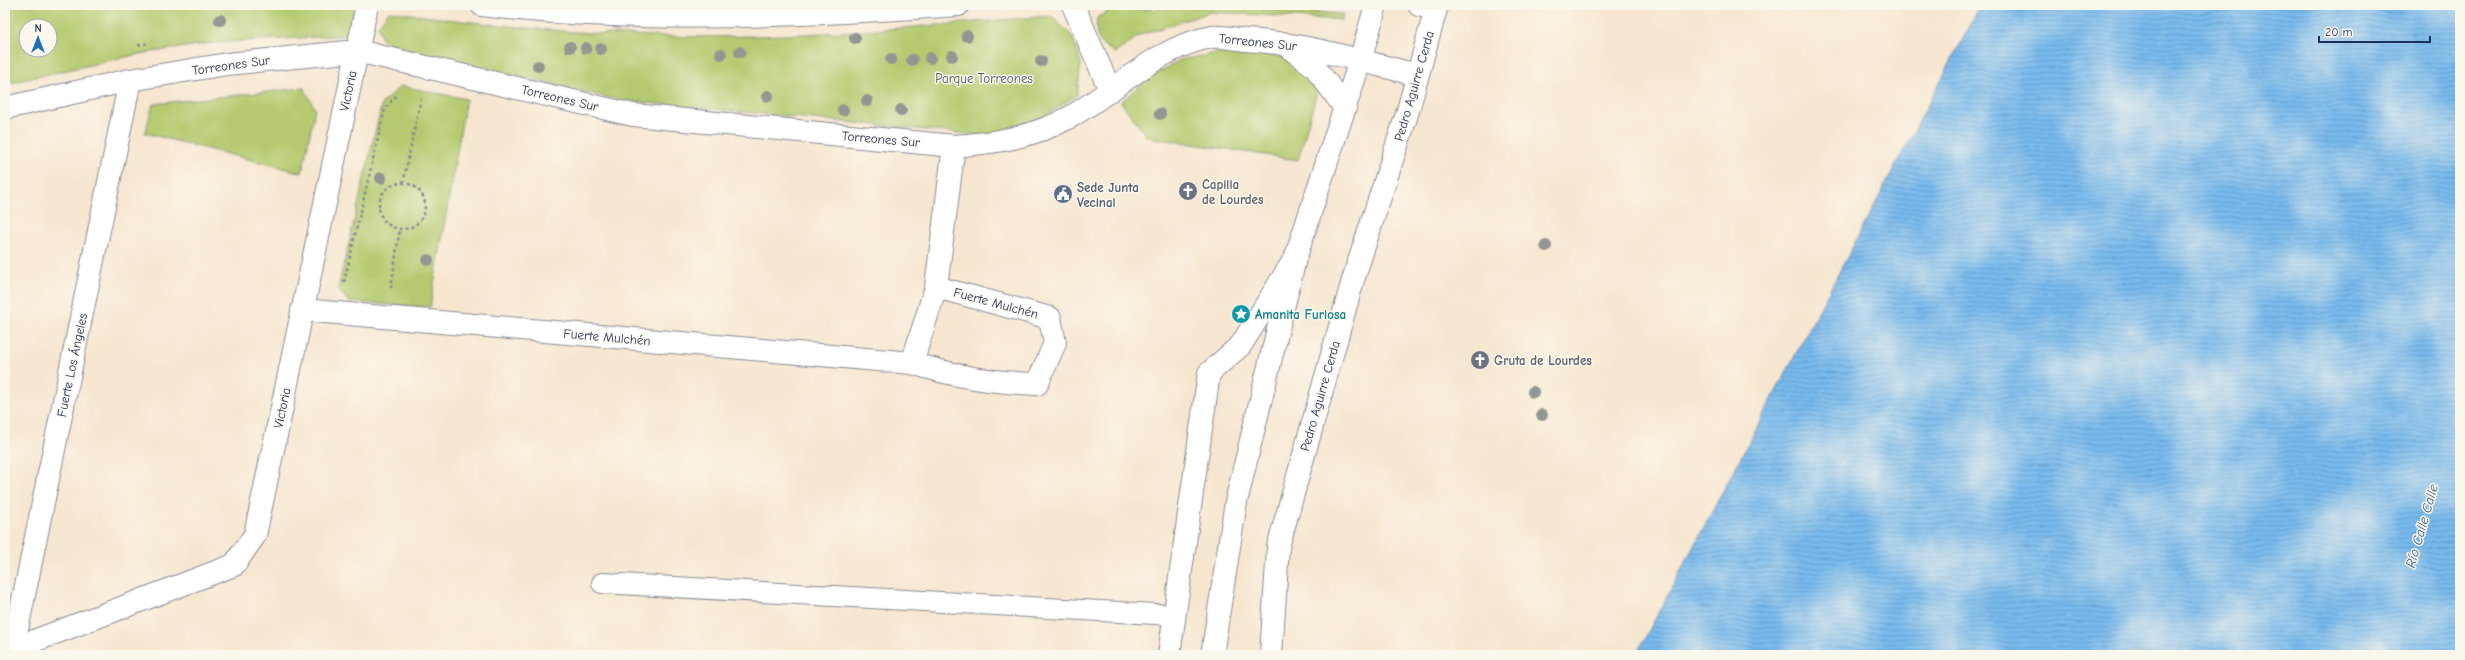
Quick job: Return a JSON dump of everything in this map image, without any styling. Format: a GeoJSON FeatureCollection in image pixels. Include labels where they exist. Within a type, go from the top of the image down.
{"type":"FeatureCollection","features":[{"type":"Feature","properties":{"kind":"main road","name":"Victoria"},"geometry":{"type":"LineString","coordinates":[[9,651],[234,565],[255,535],[367,5]]}},
{"type":"Feature","properties":{"kind":"main road"},"geometry":{"type":"LineString","coordinates":[[482,5],[535,11],[594,9],[655,17],[958,5]]}},
{"type":"Feature","properties":{"kind":"main road"},"geometry":{"type":"LineString","coordinates":[[1073,5],[1110,90]]}},
{"type":"Feature","properties":{"kind":"main road"},"geometry":{"type":"LineString","coordinates":[[1212,655],[1236,502],[1295,258],[1345,108],[1376,5]]}},
{"type":"Feature","properties":{"kind":"main road","name":"Pedro Aguirre Cerda"},"geometry":{"type":"LineString","coordinates":[[1271,655],[1278,547],[1353,280],[1407,114],[1417,75],[1431,6]]}},
{"type":"Feature","properties":{"kind":"main road","name":"Torreones Sur"},"geometry":{"type":"LineString","coordinates":[[5,108],[130,80],[227,64],[357,51],[633,115],[954,146],[986,144],[1017,138],[1048,128],[1085,108],[1110,90],[1182,46],[1213,37],[1283,43],[1417,75]]}},
{"type":"Feature","properties":{"kind":"main road"},"geometry":{"type":"LineString","coordinates":[[1283,43],[1315,67],[1345,108]]}},
{"type":"Feature","properties":{"kind":"main road","name":"Fuerte Los Ángeles"},"geometry":{"type":"LineString","coordinates":[[9,651],[130,80]]}},
{"type":"Feature","properties":{"kind":"main road","name":"Fuerte Mulchén"},"geometry":{"type":"LineString","coordinates":[[912,363],[936,287],[954,146]]}},
{"type":"Feature","properties":{"kind":"main road"},"geometry":{"type":"LineString","coordinates":[[1169,655],[1173,615],[1209,373],[1241,346],[1295,258]]}},
{"type":"Feature","properties":{"kind":"main road","name":"Fuerte Mulchén"},"geometry":{"type":"LineString","coordinates":[[302,310],[912,363],[943,373],[992,382],[1037,384],[1055,343],[1050,318],[936,287]]}},
{"type":"Feature","properties":{"kind":"lane"},"geometry":{"type":"LineString","coordinates":[[602,583],[1173,615]]}},
{"type":"Feature","properties":{"kind":"path"},"geometry":{"type":"LineString","coordinates":[[403,183],[421,97]]}},
{"type":"Feature","properties":{"kind":"path"},"geometry":{"type":"LineString","coordinates":[[403,183],[416,188],[421,194],[424,207],[419,221],[407,228],[400,228],[386,222],[381,215],[380,200],[388,188],[403,183]]}},
{"type":"Feature","properties":{"kind":"path"},"geometry":{"type":"LineString","coordinates":[[386,318],[400,228]]}},
{"type":"Feature","properties":{"kind":"green space"},"geometry":{"type":"Polygon","coordinates":[[[5,5],[354,5],[351,35],[211,43],[139,54],[5,84],[5,5]]]}},
{"type":"Feature","properties":{"kind":"green space"},"geometry":{"type":"Polygon","coordinates":[[[1224,6],[1343,14],[1342,20],[1211,12],[1140,35],[1115,53],[1101,43],[1097,35],[1097,18],[1111,10],[1224,6]]]}},
{"type":"Feature","properties":{"kind":"green space","name":"Parque Torreones"},"geometry":{"type":"Polygon","coordinates":[[[389,11],[557,31],[624,35],[707,37],[805,34],[904,28],[1051,16],[1072,36],[1081,64],[1077,95],[1026,128],[988,136],[619,100],[419,53],[383,41],[378,26],[389,11]]]}},
{"type":"Feature","properties":{"kind":"green space"},"geometry":{"type":"Polygon","coordinates":[[[1233,50],[1287,57],[1318,88],[1298,160],[1147,137],[1121,102],[1146,80],[1180,60],[1233,50]]]}},
{"type":"Feature","properties":{"kind":"green space"},"geometry":{"type":"Polygon","coordinates":[[[401,86],[466,99],[430,307],[349,302],[338,289],[382,103],[401,86]]]}},
{"type":"Feature","properties":{"kind":"green space"},"geometry":{"type":"Polygon","coordinates":[[[304,88],[315,109],[302,173],[145,133],[153,104],[304,88]]]}},
{"type":"Feature","properties":{"kind":"water","name":"Río Calle Calle"},"geometry":{"type":"Polygon","coordinates":[[[1981,5],[2460,5],[2460,655],[1636,655],[1981,5]]]}},
{"type":"Feature","properties":{"kind":"place","name":"Capilla de Lourdes"},"geometry":{"type":"Point","coordinates":[1188,191]}},
{"type":"Feature","properties":{"kind":"place","name":"Sede Junta Vecinal"},"geometry":{"type":"Point","coordinates":[1063,194]}},
{"type":"Feature","properties":{"kind":"place","name":"Amanita Furiosa"},"geometry":{"type":"Point","coordinates":[1241,314]}},
{"type":"Feature","properties":{"kind":"place","name":"Gruta de Lourdes"},"geometry":{"type":"Point","coordinates":[1480,360]}}]}
